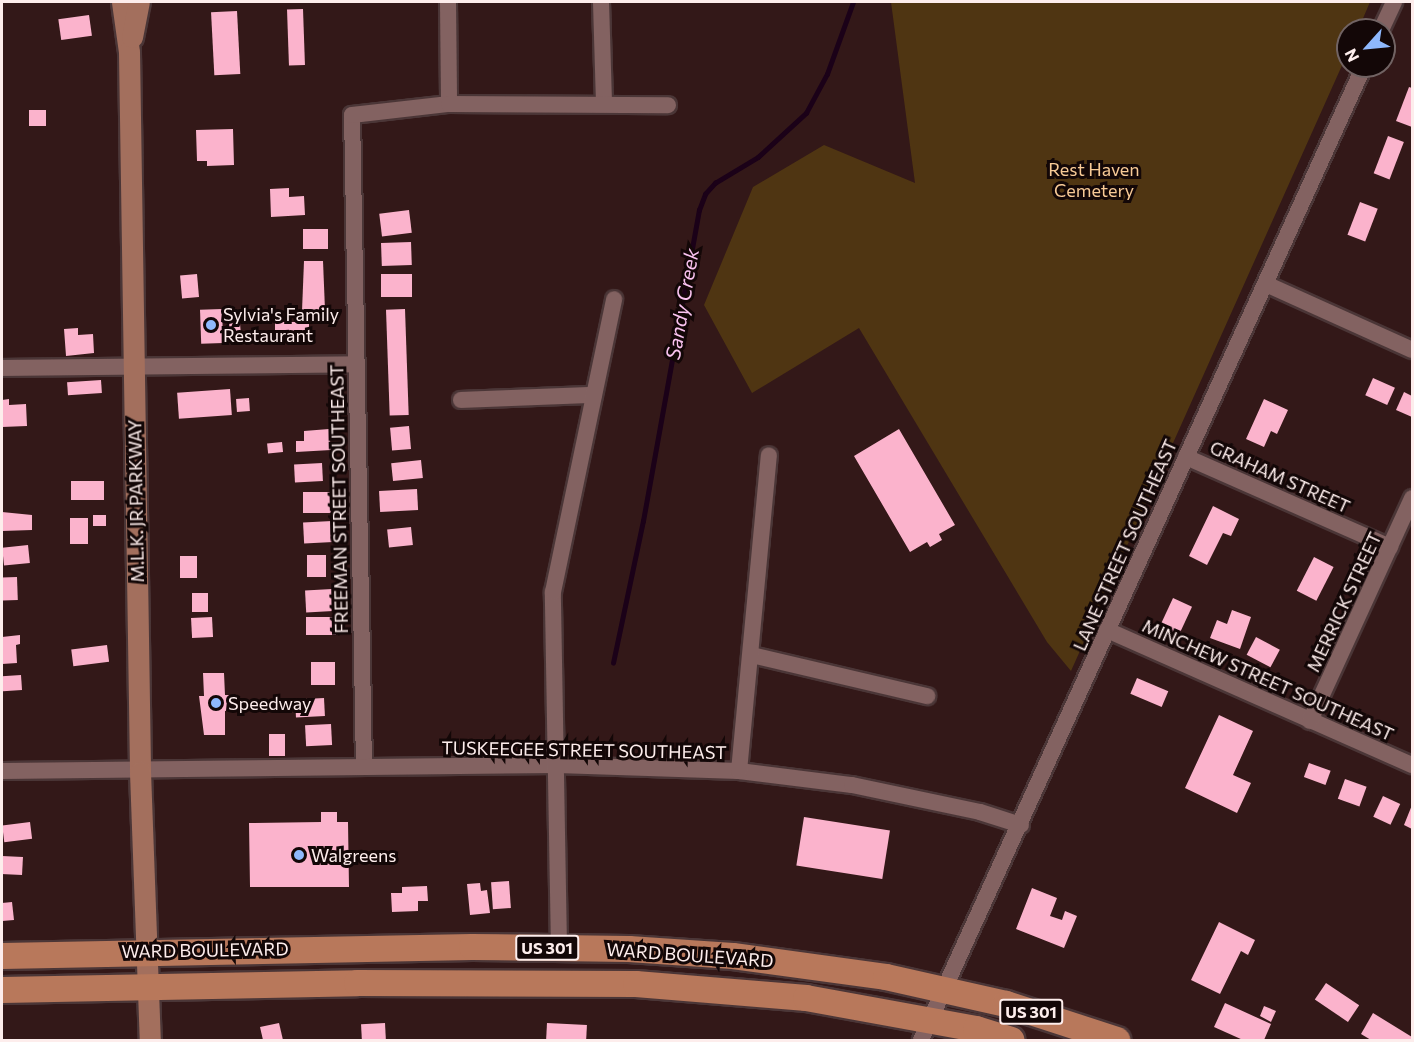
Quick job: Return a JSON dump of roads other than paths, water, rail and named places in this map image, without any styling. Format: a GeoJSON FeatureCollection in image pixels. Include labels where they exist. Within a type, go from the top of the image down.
{"type":"FeatureCollection","features":[{"type":"Feature","properties":{"kind":"highway","name":"WARD BOULEVARD"},"geometry":{"type":"LineString","coordinates":[[2,956],[147,950],[629,949],[810,964],[1006,1004],[1117,1041]]}},
{"type":"Feature","properties":{"kind":"highway","name":"WARD BOULEVARD"},"geometry":{"type":"LineString","coordinates":[[148,987],[369,982],[636,984],[806,998],[925,1031],[976,1029],[1011,1041]]}},
{"type":"Feature","properties":{"kind":"highway","name":"US 301"},"geometry":{"type":"LineString","coordinates":[[2,990],[148,987]]}},
{"type":"Feature","properties":{"kind":"main road"},"geometry":{"type":"LineString","coordinates":[[122,2],[129,52]]}},
{"type":"Feature","properties":{"kind":"main road"},"geometry":{"type":"LineString","coordinates":[[129,52],[140,2]]}},
{"type":"Feature","properties":{"kind":"main road","name":"M.L.K. JR PARKWAY"},"geometry":{"type":"LineString","coordinates":[[129,52],[141,772],[150,1041]]}},
{"type":"Feature","properties":{"kind":"street"},"geometry":{"type":"LineString","coordinates":[[448,2],[449,104]]}},
{"type":"Feature","properties":{"kind":"street"},"geometry":{"type":"LineString","coordinates":[[601,2],[604,103]]}},
{"type":"Feature","properties":{"kind":"street"},"geometry":{"type":"LineString","coordinates":[[1387,18],[1394,2]]}},
{"type":"Feature","properties":{"kind":"street","name":"LANE STREET SOUTHEAST"},"geometry":{"type":"LineString","coordinates":[[925,1031],[1021,825],[1107,630],[1359,78]]}},
{"type":"Feature","properties":{"kind":"street","name":"FREEMAN STREET SOUTHEAST"},"geometry":{"type":"LineString","coordinates":[[364,767],[352,114],[449,104],[668,105]]}},
{"type":"Feature","properties":{"kind":"street"},"geometry":{"type":"LineString","coordinates":[[1266,284],[1413,350]]}},
{"type":"Feature","properties":{"kind":"street"},"geometry":{"type":"LineString","coordinates":[[559,948],[553,592],[614,299]]}},
{"type":"Feature","properties":{"kind":"street"},"geometry":{"type":"LineString","coordinates":[[2,368],[355,364]]}},
{"type":"Feature","properties":{"kind":"street"},"geometry":{"type":"LineString","coordinates":[[461,400],[594,395]]}},
{"type":"Feature","properties":{"kind":"street"},"geometry":{"type":"LineString","coordinates":[[739,771],[752,655],[769,455]]}},
{"type":"Feature","properties":{"kind":"street","name":"GRAHAM STREET"},"geometry":{"type":"LineString","coordinates":[[1186,457],[1390,547]]}},
{"type":"Feature","properties":{"kind":"street","name":"MERRICK STREET"},"geometry":{"type":"LineString","coordinates":[[1310,721],[1413,498]]}},
{"type":"Feature","properties":{"kind":"street","name":"MINCHEW STREET SOUTHEAST"},"geometry":{"type":"LineString","coordinates":[[1107,630],[1413,765]]}},
{"type":"Feature","properties":{"kind":"street"},"geometry":{"type":"LineString","coordinates":[[752,655],[927,696]]}},
{"type":"Feature","properties":{"kind":"street","name":"TUSKEEGEE STREET SOUTHEAST"},"geometry":{"type":"LineString","coordinates":[[2,771],[141,772],[557,765],[739,771],[852,785],[980,812],[1021,825]]}},
{"type":"Feature","properties":{"kind":"waterway","name":"Sandy Creek"},"geometry":{"type":"LineString","coordinates":[[613,663],[643,521],[699,210],[705,194],[715,183],[758,157],[806,113],[827,74],[853,2]]}},
{"type":"Feature","properties":{"kind":"place","name":"Sylvia's Family Restaurant"},"geometry":{"type":"Point","coordinates":[211,325]}},
{"type":"Feature","properties":{"kind":"place","name":"Speedway"},"geometry":{"type":"Point","coordinates":[216,703]}},
{"type":"Feature","properties":{"kind":"place","name":"Walgreens"},"geometry":{"type":"Point","coordinates":[299,855]}},
{"type":"Feature","properties":{"kind":"park label","name":"Rest Haven Cemetery"},"geometry":{"type":"Point","coordinates":[1094,180]}}]}
